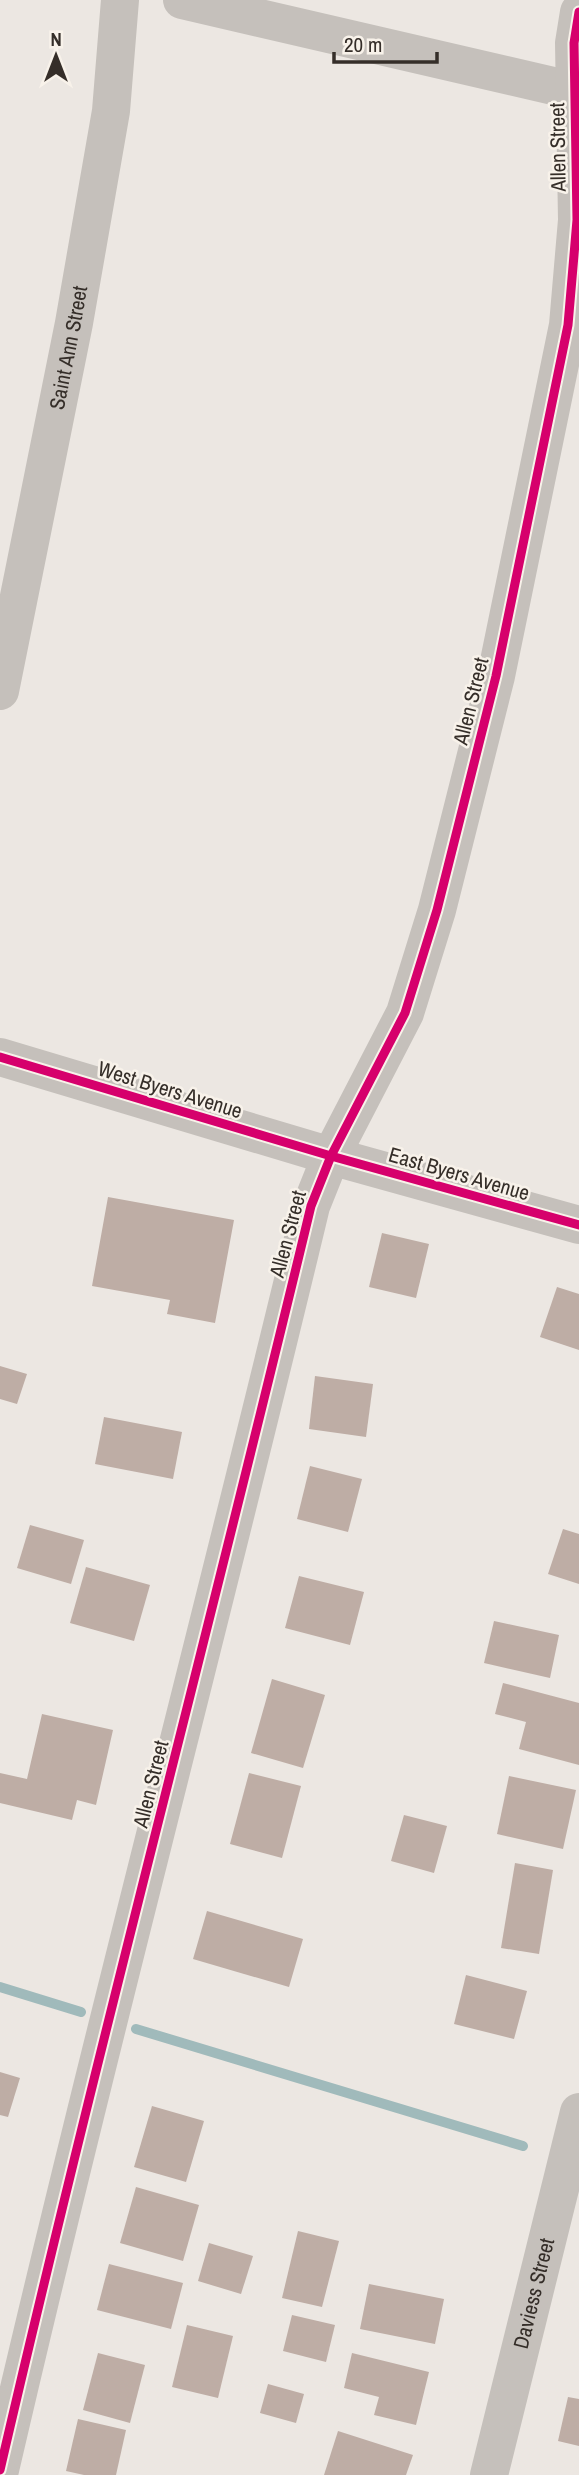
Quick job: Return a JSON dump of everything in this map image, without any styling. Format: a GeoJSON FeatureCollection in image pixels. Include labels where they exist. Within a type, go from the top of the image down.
{"type":"FeatureCollection","features":[{"type":"Feature","properties":{"kind":"street","name":"Saint Ann Street"},"geometry":{"type":"LineString","coordinates":[[0,691],[88,244],[111,111],[120,0]]}},
{"type":"Feature","properties":{"kind":"street"},"geometry":{"type":"LineString","coordinates":[[182,0],[576,91]]}},
{"type":"Feature","properties":{"kind":"street","name":"Allen Street"},"geometry":{"type":"LineString","coordinates":[[0,2470],[65,2189],[225,1565],[311,1206],[331,1156],[405,1013],[437,910],[496,676],[568,325],[577,220],[574,43],[579,12]]}},
{"type":"Feature","properties":{"kind":"street","name":"West Byers Avenue"},"geometry":{"type":"LineString","coordinates":[[0,1057],[331,1156]]}},
{"type":"Feature","properties":{"kind":"street","name":"East Byers Avenue"},"geometry":{"type":"LineString","coordinates":[[331,1156],[579,1225]]}},
{"type":"Feature","properties":{"kind":"street","name":"Daviess Street"},"geometry":{"type":"LineString","coordinates":[[489,2475],[579,2112]]}},
{"type":"Feature","properties":{"kind":"building"},"geometry":{"type":"Polygon","coordinates":[[[108,1197],[234,1220],[215,1323],[167,1314],[170,1300],[92,1286],[108,1197]]]}},
{"type":"Feature","properties":{"kind":"building"},"geometry":{"type":"Polygon","coordinates":[[[382,1233],[429,1244],[416,1298],[369,1287],[382,1233]]]}},
{"type":"Feature","properties":{"kind":"building"},"geometry":{"type":"Polygon","coordinates":[[[557,1287],[579,1294],[579,1350],[540,1337],[557,1287]]]}},
{"type":"Feature","properties":{"kind":"building"},"geometry":{"type":"Polygon","coordinates":[[[0,1366],[27,1374],[17,1404],[0,1399],[0,1366]]]}},
{"type":"Feature","properties":{"kind":"building"},"geometry":{"type":"Polygon","coordinates":[[[315,1376],[373,1384],[366,1437],[309,1429],[315,1376]]]}},
{"type":"Feature","properties":{"kind":"building"},"geometry":{"type":"Polygon","coordinates":[[[104,1417],[182,1432],[173,1479],[95,1464],[104,1417]]]}},
{"type":"Feature","properties":{"kind":"building"},"geometry":{"type":"Polygon","coordinates":[[[310,1466],[362,1479],[348,1532],[297,1519],[310,1466]]]}},
{"type":"Feature","properties":{"kind":"building"},"geometry":{"type":"Polygon","coordinates":[[[30,1525],[84,1540],[71,1584],[17,1568],[30,1525]]]}},
{"type":"Feature","properties":{"kind":"building"},"geometry":{"type":"Polygon","coordinates":[[[563,1529],[579,1534],[579,1584],[548,1574],[563,1529]]]}},
{"type":"Feature","properties":{"kind":"building"},"geometry":{"type":"Polygon","coordinates":[[[86,1567],[150,1585],[134,1641],[70,1623],[86,1567]]]}},
{"type":"Feature","properties":{"kind":"building"},"geometry":{"type":"Polygon","coordinates":[[[299,1576],[364,1592],[350,1645],[285,1628],[299,1576]]]}},
{"type":"Feature","properties":{"kind":"building"},"geometry":{"type":"Polygon","coordinates":[[[494,1621],[559,1635],[550,1678],[484,1663],[494,1621]]]}},
{"type":"Feature","properties":{"kind":"building"},"geometry":{"type":"Polygon","coordinates":[[[272,1679],[325,1695],[303,1768],[251,1753],[272,1679]]]}},
{"type":"Feature","properties":{"kind":"building"},"geometry":{"type":"Polygon","coordinates":[[[503,1683],[579,1703],[579,1765],[519,1749],[526,1722],[495,1714],[503,1683]]]}},
{"type":"Feature","properties":{"kind":"building"},"geometry":{"type":"Polygon","coordinates":[[[42,1714],[113,1730],[96,1805],[77,1800],[72,1820],[0,1803],[0,1773],[27,1779],[42,1714]]]}},
{"type":"Feature","properties":{"kind":"building"},"geometry":{"type":"Polygon","coordinates":[[[249,1773],[301,1786],[282,1858],[230,1844],[249,1773]]]}},
{"type":"Feature","properties":{"kind":"building"},"geometry":{"type":"Polygon","coordinates":[[[509,1776],[576,1790],[563,1849],[497,1834],[509,1776]]]}},
{"type":"Feature","properties":{"kind":"building"},"geometry":{"type":"Polygon","coordinates":[[[404,1815],[447,1826],[434,1873],[391,1861],[404,1815]]]}},
{"type":"Feature","properties":{"kind":"building"},"geometry":{"type":"Polygon","coordinates":[[[515,1863],[553,1870],[539,1954],[501,1948],[515,1863]]]}},
{"type":"Feature","properties":{"kind":"building"},"geometry":{"type":"Polygon","coordinates":[[[207,1911],[303,1939],[289,1987],[193,1959],[207,1911]]]}},
{"type":"Feature","properties":{"kind":"building"},"geometry":{"type":"Polygon","coordinates":[[[466,1975],[527,1991],[514,2039],[454,2024],[466,1975]]]}},
{"type":"Feature","properties":{"kind":"building"},"geometry":{"type":"Polygon","coordinates":[[[0,2072],[20,2078],[8,2117],[0,2115],[0,2072]]]}},
{"type":"Feature","properties":{"kind":"building"},"geometry":{"type":"Polygon","coordinates":[[[152,2106],[204,2121],[186,2182],[134,2167],[152,2106]]]}},
{"type":"Feature","properties":{"kind":"building"},"geometry":{"type":"Polygon","coordinates":[[[136,2187],[199,2205],[183,2261],[120,2243],[136,2187]]]}},
{"type":"Feature","properties":{"kind":"building"},"geometry":{"type":"Polygon","coordinates":[[[298,2231],[339,2241],[322,2307],[282,2298],[298,2231]]]}},
{"type":"Feature","properties":{"kind":"building"},"geometry":{"type":"Polygon","coordinates":[[[209,2243],[253,2256],[241,2294],[198,2281],[209,2243]]]}},
{"type":"Feature","properties":{"kind":"building"},"geometry":{"type":"Polygon","coordinates":[[[109,2264],[183,2283],[171,2329],[97,2310],[109,2264]]]}},
{"type":"Feature","properties":{"kind":"building"},"geometry":{"type":"Polygon","coordinates":[[[369,2284],[444,2299],[435,2344],[360,2329],[369,2284]]]}},
{"type":"Feature","properties":{"kind":"building"},"geometry":{"type":"Polygon","coordinates":[[[292,2315],[335,2325],[326,2362],[283,2351],[292,2315]]]}},
{"type":"Feature","properties":{"kind":"building"},"geometry":{"type":"Polygon","coordinates":[[[187,2325],[233,2336],[218,2398],[172,2387],[187,2325]]]}},
{"type":"Feature","properties":{"kind":"building"},"geometry":{"type":"Polygon","coordinates":[[[98,2353],[145,2365],[130,2423],[83,2410],[98,2353]]]}},
{"type":"Feature","properties":{"kind":"building"},"geometry":{"type":"Polygon","coordinates":[[[352,2353],[429,2372],[416,2425],[374,2415],[379,2397],[344,2388],[352,2353]]]}},
{"type":"Feature","properties":{"kind":"building"},"geometry":{"type":"Polygon","coordinates":[[[268,2384],[304,2394],[296,2423],[260,2413],[268,2384]]]}},
{"type":"Feature","properties":{"kind":"building"},"geometry":{"type":"Polygon","coordinates":[[[568,2397],[579,2399],[579,2446],[558,2441],[568,2397]]]}},
{"type":"Feature","properties":{"kind":"building"},"geometry":{"type":"Polygon","coordinates":[[[78,2419],[126,2430],[116,2475],[84,2475],[66,2471],[78,2419]]]}},
{"type":"Feature","properties":{"kind":"building"},"geometry":{"type":"Polygon","coordinates":[[[338,2431],[413,2455],[406,2475],[324,2475],[338,2431]]]}},
{"type":"Feature","properties":{"kind":"waterway"},"geometry":{"type":"LineString","coordinates":[[0,1987],[81,2012]]}},
{"type":"Feature","properties":{"kind":"waterway"},"geometry":{"type":"LineString","coordinates":[[136,2029],[523,2146]]}},
{"type":"Feature","properties":{"kind":"cycle path"},"geometry":{"type":"LineString","coordinates":[[0,2470],[311,1206],[331,1156],[405,1013],[437,910],[496,676],[568,325],[577,220],[574,43],[579,12]]}},
{"type":"Feature","properties":{"kind":"cycle path"},"geometry":{"type":"LineString","coordinates":[[0,1057],[331,1156],[579,1225]]}}]}
